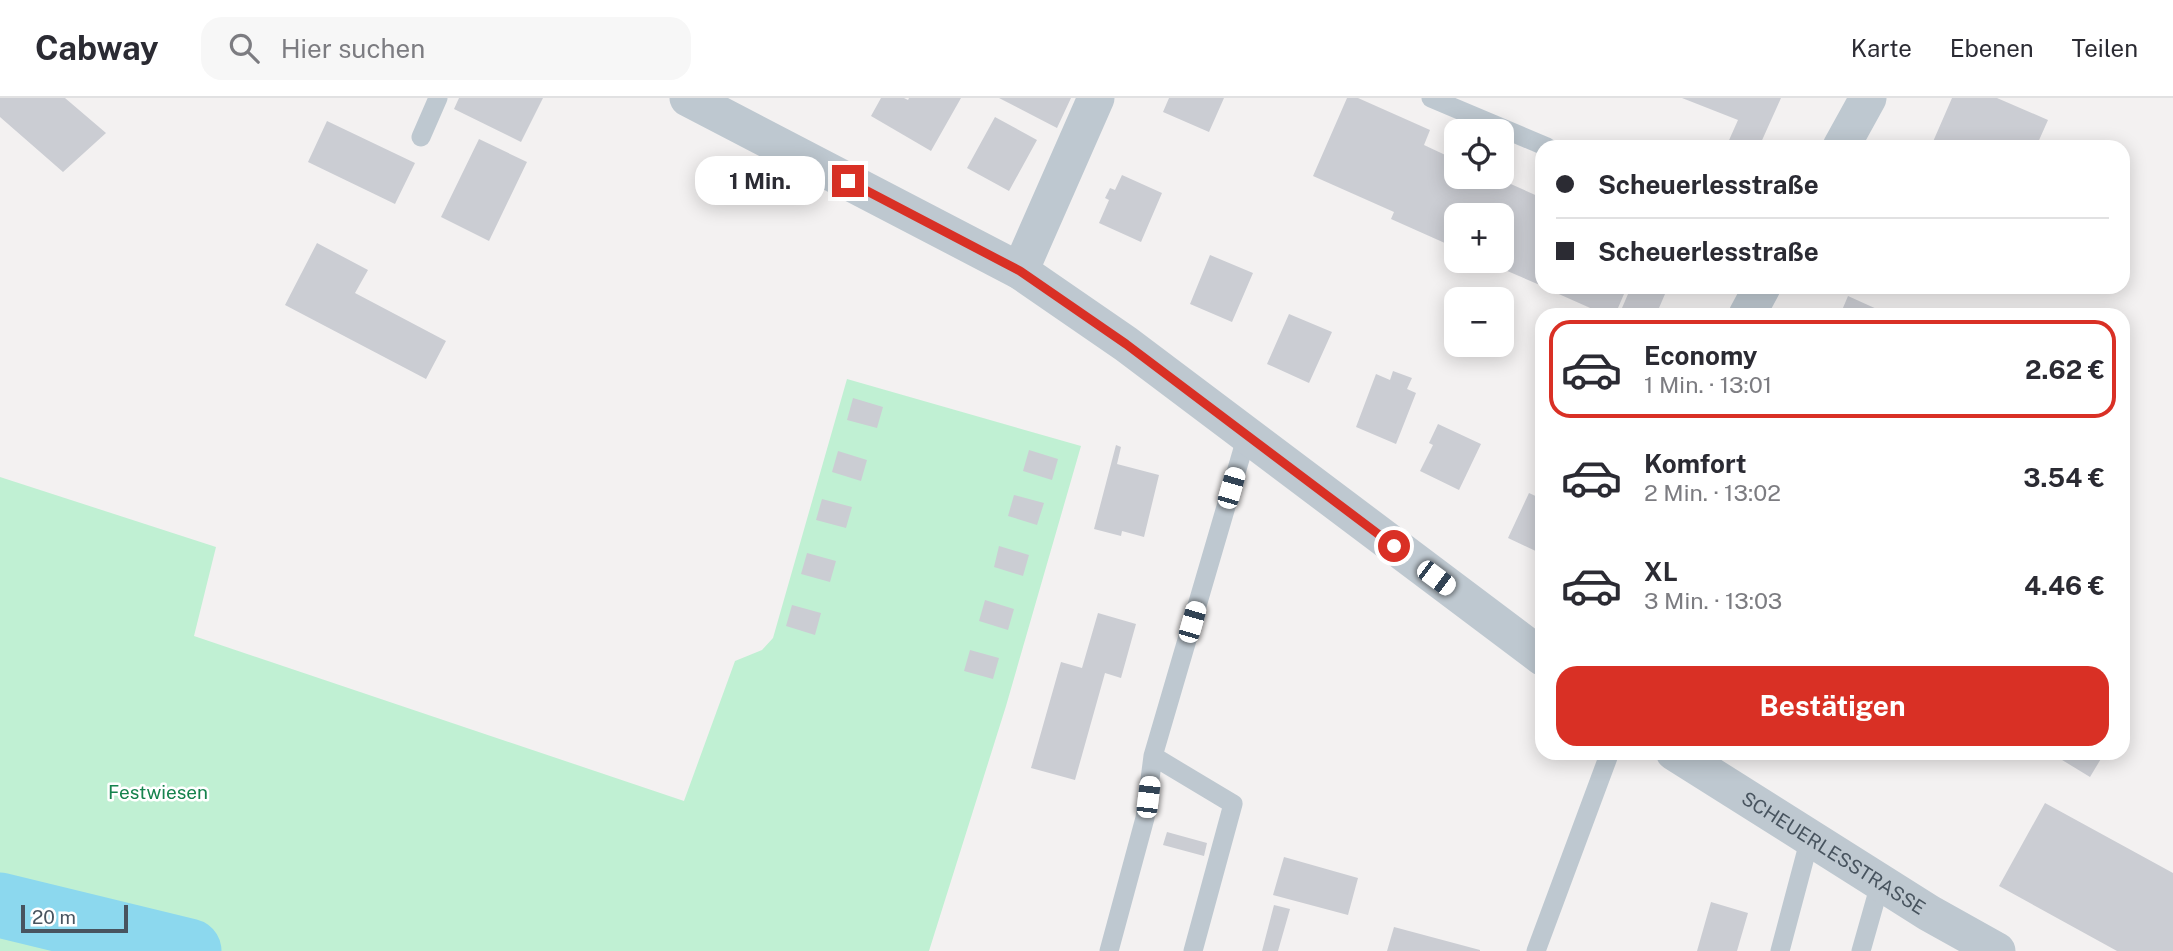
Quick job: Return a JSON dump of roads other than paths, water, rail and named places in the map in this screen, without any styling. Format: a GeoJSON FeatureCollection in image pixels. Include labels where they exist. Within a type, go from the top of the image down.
{"type":"FeatureCollection","features":[{"type":"Feature","properties":{"kind":"street"},"geometry":{"type":"LineString","coordinates":[[688,98],[1020,271],[1126,344],[1535,652]]}},
{"type":"Feature","properties":{"kind":"street"},"geometry":{"type":"LineString","coordinates":[[1020,271],[1096,98]]}},
{"type":"Feature","properties":{"kind":"street"},"geometry":{"type":"LineString","coordinates":[[1845,140],[1868,98]]}},
{"type":"Feature","properties":{"kind":"street","name":"SCHEUERLESSTRASSE"},"geometry":{"type":"LineString","coordinates":[[1687,760],[1881,884],[1997,951]]}},
{"type":"Feature","properties":{"kind":"lane"},"geometry":{"type":"LineString","coordinates":[[421,137],[438,98]]}},
{"type":"Feature","properties":{"kind":"lane"},"geometry":{"type":"LineString","coordinates":[[1431,98],[1535,142]]}},
{"type":"Feature","properties":{"kind":"lane"},"geometry":{"type":"LineString","coordinates":[[1109,951],[1145,818],[1153,756],[1247,435]]}},
{"type":"Feature","properties":{"kind":"lane"},"geometry":{"type":"LineString","coordinates":[[1153,756],[1233,804],[1193,951]]}},
{"type":"Feature","properties":{"kind":"lane"},"geometry":{"type":"LineString","coordinates":[[1536,951],[1607,760]]}},
{"type":"Feature","properties":{"kind":"lane"},"geometry":{"type":"LineString","coordinates":[[1780,951],[1810,838]]}},
{"type":"Feature","properties":{"kind":"lane"},"geometry":{"type":"LineString","coordinates":[[1861,951],[1881,884]]}},
{"type":"Feature","properties":{"kind":"waterway"},"geometry":{"type":"LineString","coordinates":[[0,905],[189,951]]}},
{"type":"Feature","properties":{"kind":"park label","name":"Festwiesen"},"geometry":{"type":"Point","coordinates":[158,792]}}]}
